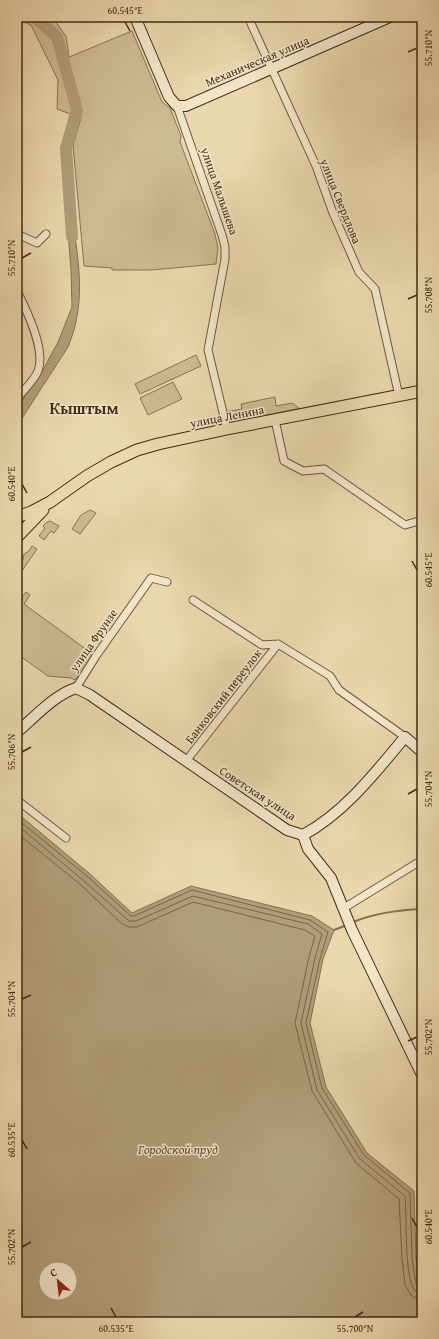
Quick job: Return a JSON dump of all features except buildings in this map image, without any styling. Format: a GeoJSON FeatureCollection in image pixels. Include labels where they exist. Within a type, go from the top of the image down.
{"type":"FeatureCollection","features":[{"type":"Feature","properties":{"kind":"main road","name":"улица Ленина"},"geometry":{"type":"LineString","coordinates":[[50,502],[99,469],[137,450],[227,429],[422,391]]}},
{"type":"Feature","properties":{"kind":"main road"},"geometry":{"type":"LineString","coordinates":[[17,516],[32,512],[50,502]]}},
{"type":"Feature","properties":{"kind":"main road"},"geometry":{"type":"LineString","coordinates":[[17,537],[50,502]]}},
{"type":"Feature","properties":{"kind":"street","name":"улица Малышева"},"geometry":{"type":"LineString","coordinates":[[134,17],[169,97],[177,106],[225,247],[225,259],[208,350],[227,429]]}},
{"type":"Feature","properties":{"kind":"street","name":"улица Свердлова"},"geometry":{"type":"LineString","coordinates":[[248,17],[316,166],[333,213],[359,272],[375,289],[399,396]]}},
{"type":"Feature","properties":{"kind":"street","name":"Механическая улица"},"geometry":{"type":"LineString","coordinates":[[177,106],[186,106],[390,17]]}},
{"type":"Feature","properties":{"kind":"street"},"geometry":{"type":"LineString","coordinates":[[17,234],[37,243],[46,234]]}},
{"type":"Feature","properties":{"kind":"street"},"geometry":{"type":"LineString","coordinates":[[17,291],[36,338],[41,362],[38,372],[17,398]]}},
{"type":"Feature","properties":{"kind":"street"},"geometry":{"type":"LineString","coordinates":[[275,420],[284,461],[303,471],[324,469],[405,525],[422,520]]}},
{"type":"Feature","properties":{"kind":"street","name":"улица Фрунзе"},"geometry":{"type":"LineString","coordinates":[[17,732],[56,699],[68,691],[76,688],[92,662],[152,578],[167,582]]}},
{"type":"Feature","properties":{"kind":"street"},"geometry":{"type":"LineString","coordinates":[[193,600],[262,644],[278,644],[330,676],[339,690],[405,737],[422,752]]}},
{"type":"Feature","properties":{"kind":"street","name":"Банковский переулок"},"geometry":{"type":"LineString","coordinates":[[186,761],[278,644]]}},
{"type":"Feature","properties":{"kind":"street","name":"Советская улица"},"geometry":{"type":"LineString","coordinates":[[76,688],[90,695],[287,830],[303,835],[308,849],[331,878],[352,930],[422,1075]]}},
{"type":"Feature","properties":{"kind":"street"},"geometry":{"type":"LineString","coordinates":[[303,835],[319,826],[365,784],[405,737]]}},
{"type":"Feature","properties":{"kind":"street"},"geometry":{"type":"LineString","coordinates":[[17,800],[66,838]]}},
{"type":"Feature","properties":{"kind":"street"},"geometry":{"type":"LineString","coordinates":[[344,908],[422,860]]}},
{"type":"Feature","properties":{"kind":"shaded area"},"geometry":{"type":"Polygon","coordinates":[[[17,17],[52,17],[66,36],[69,57],[132,31],[162,102],[170,108],[181,136],[180,142],[215,234],[218,248],[216,264],[152,270],[112,270],[112,268],[84,266],[73,145],[81,118],[57,109],[58,80],[31,25],[17,19],[17,17]]]}},
{"type":"Feature","properties":{"kind":"shaded area"},"geometry":{"type":"Polygon","coordinates":[[[196,355],[201,366],[140,394],[135,384],[196,355]]]}},
{"type":"Feature","properties":{"kind":"shaded area"},"geometry":{"type":"Polygon","coordinates":[[[173,382],[182,399],[148,415],[140,398],[173,382]]]}},
{"type":"Feature","properties":{"kind":"shaded area"},"geometry":{"type":"Polygon","coordinates":[[[275,397],[276,406],[292,403],[303,411],[232,424],[228,422],[225,412],[242,409],[241,404],[275,397]]]}},
{"type":"Feature","properties":{"kind":"shaded area"},"geometry":{"type":"Polygon","coordinates":[[[90,510],[96,513],[80,534],[72,529],[81,515],[90,510]]]}},
{"type":"Feature","properties":{"kind":"shaded area"},"geometry":{"type":"Polygon","coordinates":[[[50,521],[59,526],[54,533],[51,531],[44,540],[39,536],[45,528],[43,526],[50,521]]]}},
{"type":"Feature","properties":{"kind":"shaded area"},"geometry":{"type":"Polygon","coordinates":[[[32,546],[37,549],[17,578],[18,562],[23,560],[24,554],[29,551],[32,546]]]}},
{"type":"Feature","properties":{"kind":"shaded area"},"geometry":{"type":"Polygon","coordinates":[[[26,592],[30,595],[24,604],[94,655],[75,680],[71,678],[48,676],[17,654],[17,600],[19,601],[26,592]]]}},
{"type":"Feature","properties":{"kind":"water"},"geometry":{"type":"Polygon","coordinates":[[[67,219],[73,221],[80,285],[74,331],[68,347],[17,426],[17,408],[44,368],[58,342],[72,307],[67,219]]]}},
{"type":"Feature","properties":{"kind":"water","name":"Городской пруд"},"geometry":{"type":"Polygon","coordinates":[[[17,813],[90,874],[132,913],[191,886],[312,916],[334,930],[323,959],[310,1023],[326,1087],[367,1153],[414,1191],[416,1258],[422,1296],[422,1322],[17,1322],[17,813]]]}},
{"type":"Feature","properties":{"kind":"waterway"},"geometry":{"type":"LineString","coordinates":[[35,17],[57,37],[77,110],[66,148],[72,237]]}},
{"type":"Feature","properties":{"kind":"waterway"},"geometry":{"type":"LineString","coordinates":[[353,922],[387,912],[422,909]]}},
{"type":"Feature","properties":{"kind":"waterway"},"geometry":{"type":"LineString","coordinates":[[334,930],[347,925]]}},
{"type":"Feature","properties":{"kind":"district","name":"Кыштым"},"geometry":{"type":"Point","coordinates":[84,408]}}]}
